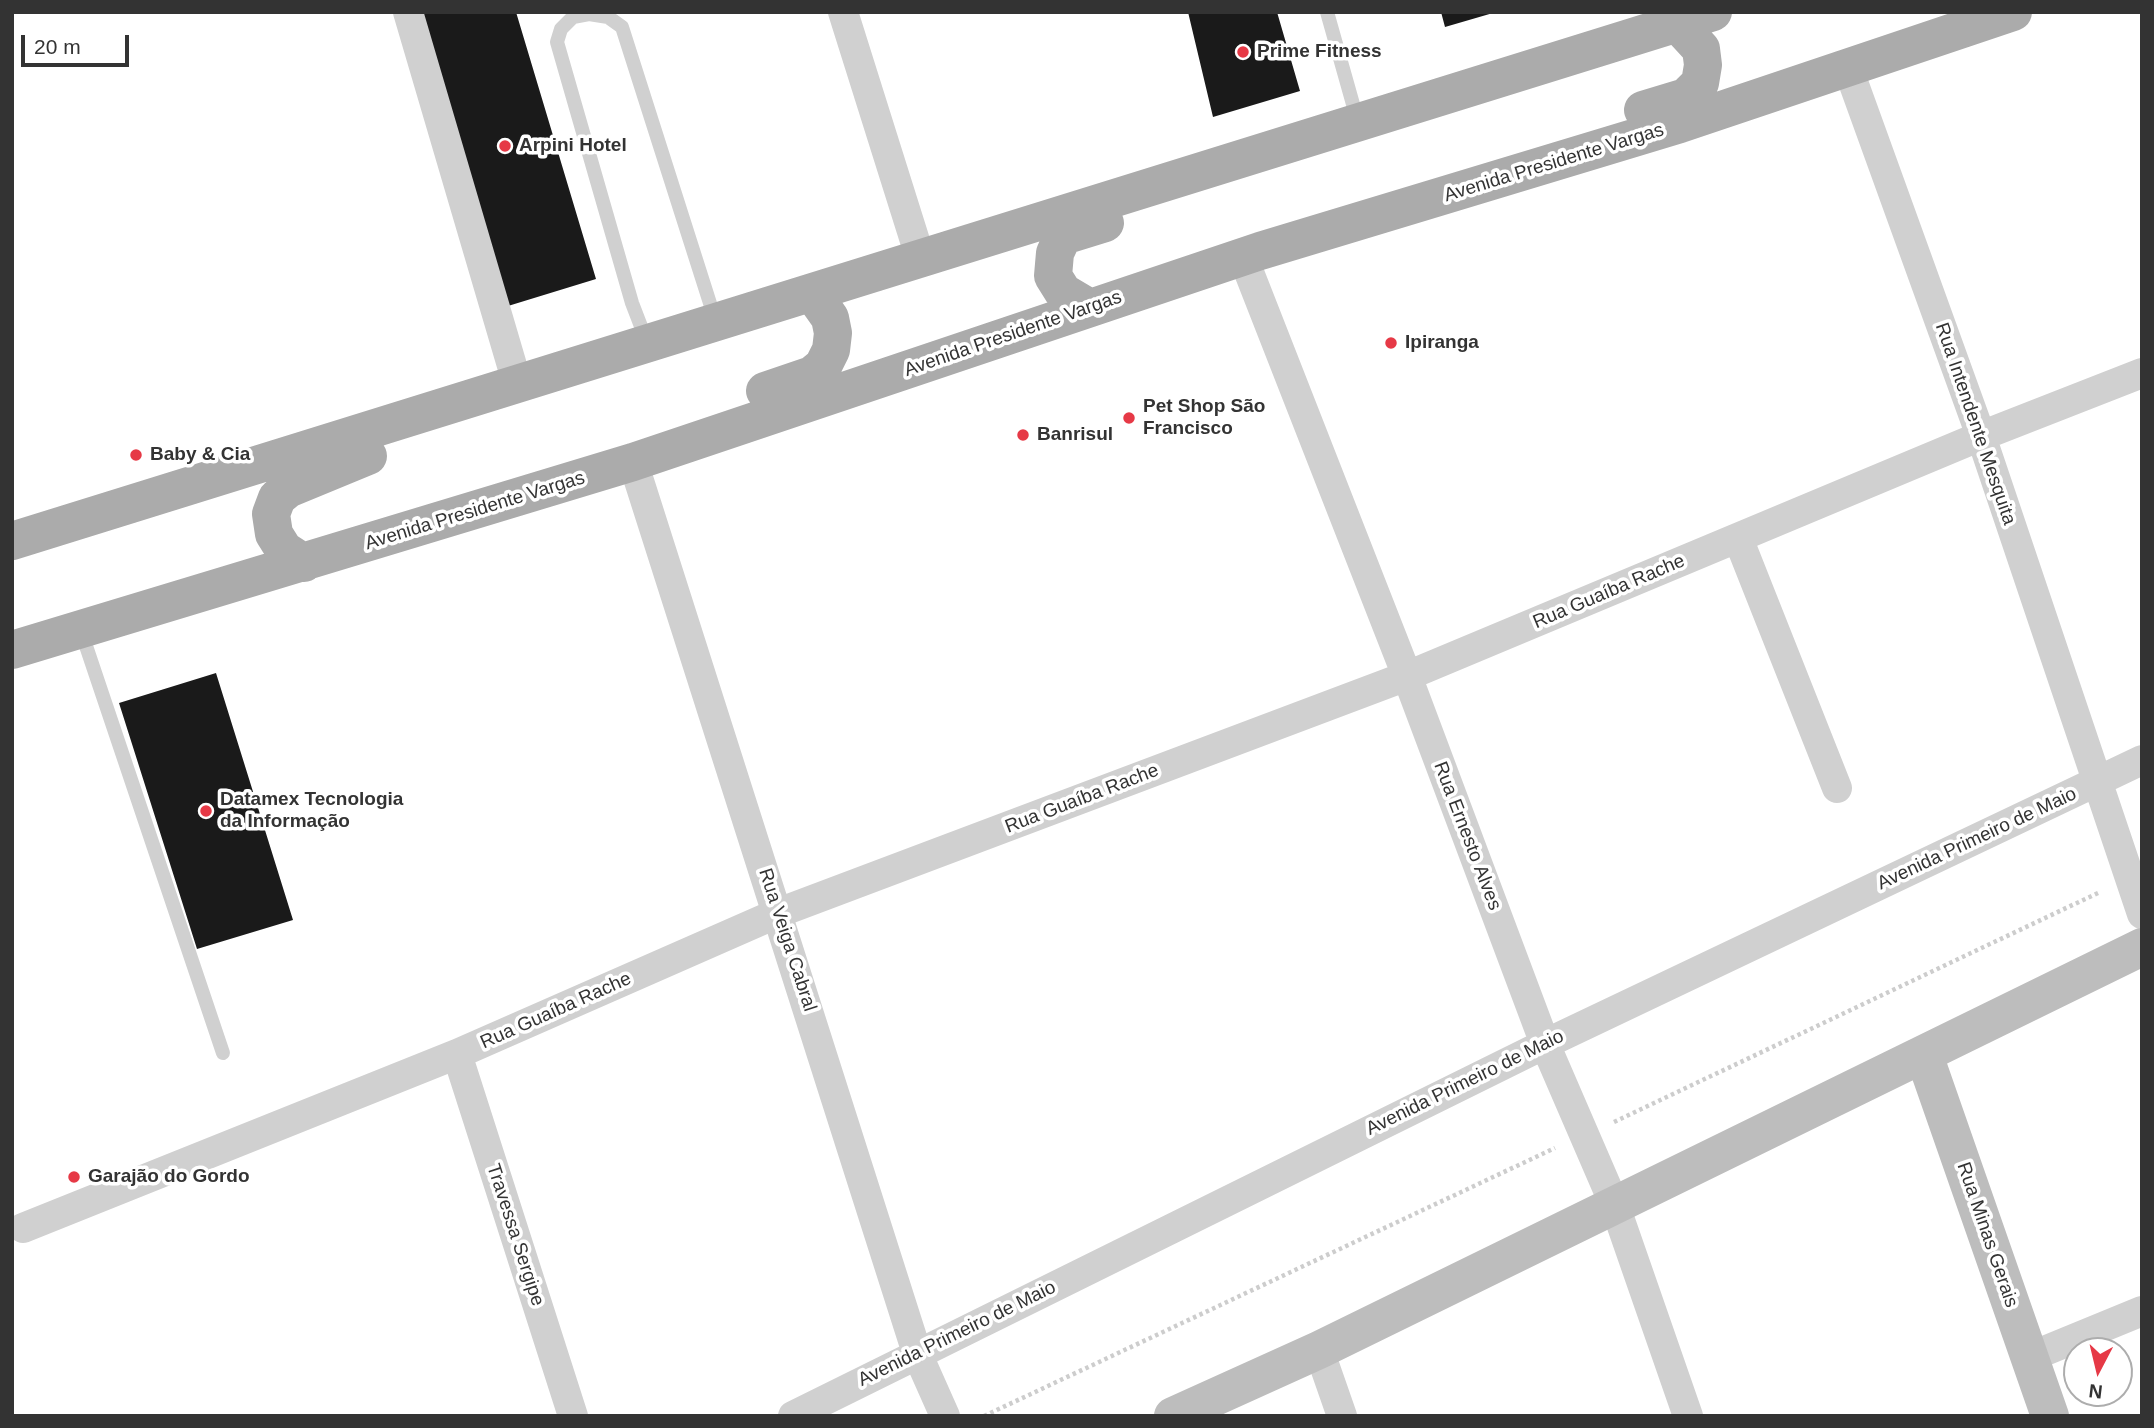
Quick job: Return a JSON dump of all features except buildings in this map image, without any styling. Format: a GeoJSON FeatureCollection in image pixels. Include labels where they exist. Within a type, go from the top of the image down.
{"type":"FeatureCollection","features":[{"type":"Feature","properties":{"kind":"main road"},"geometry":{"type":"LineString","coordinates":[[12,541],[519,386],[1713,12]]}},
{"type":"Feature","properties":{"kind":"main road","name":"Avenida Presidente Vargas"},"geometry":{"type":"LineString","coordinates":[[12,650],[633,462],[1243,257],[1613,145],[2012,12]]}},
{"type":"Feature","properties":{"kind":"main road"},"geometry":{"type":"LineString","coordinates":[[1243,257],[1283,227],[1321,207],[1686,97],[1700,83],[1703,65],[1701,49],[1677,23]]}},
{"type":"Feature","properties":{"kind":"main road"},"geometry":{"type":"LineString","coordinates":[[1090,308],[1063,292],[1054,276],[1055,253],[1063,236],[1157,207],[1185,193],[1222,166]]}},
{"type":"Feature","properties":{"kind":"main road"},"geometry":{"type":"LineString","coordinates":[[633,462],[659,437],[684,420],[812,375],[824,366],[831,350],[833,333],[830,318],[813,293]]}},
{"type":"Feature","properties":{"kind":"main road"},"geometry":{"type":"LineString","coordinates":[[304,563],[284,550],[274,534],[271,514],[277,498],[288,489],[460,418],[519,386]]}},
{"type":"Feature","properties":{"kind":"main road"},"geometry":{"type":"LineString","coordinates":[[1173,1416],[1319,1350],[2142,947]]}},
{"type":"Feature","properties":{"kind":"main road","name":"Rua Minas Gerais"},"geometry":{"type":"LineString","coordinates":[[1924,1055],[2050,1416]]}},
{"type":"Feature","properties":{"kind":"street"},"geometry":{"type":"LineString","coordinates":[[408,12],[519,386]]}},
{"type":"Feature","properties":{"kind":"street"},"geometry":{"type":"LineString","coordinates":[[844,12],[920,260]]}},
{"type":"Feature","properties":{"kind":"street","name":"Rua Intendente Mesquita"},"geometry":{"type":"LineString","coordinates":[[1848,68],[1981,436],[2142,914]]}},
{"type":"Feature","properties":{"kind":"street","name":"Rua Ernesto Alves"},"geometry":{"type":"LineString","coordinates":[[1243,257],[1407,676],[1545,1044],[1615,1206],[1688,1416]]}},
{"type":"Feature","properties":{"kind":"street","name":"Rua Guaíba Rache"},"geometry":{"type":"LineString","coordinates":[[23,1228],[457,1054],[778,913],[1407,676],[1981,436],[2142,373]]}},
{"type":"Feature","properties":{"kind":"street","name":"Rua Veiga Cabral"},"geometry":{"type":"LineString","coordinates":[[633,462],[917,1353],[945,1416]]}},
{"type":"Feature","properties":{"kind":"street"},"geometry":{"type":"LineString","coordinates":[[1738,538],[1837,788]]}},
{"type":"Feature","properties":{"kind":"street","name":"Avenida Primeiro de Maio"},"geometry":{"type":"LineString","coordinates":[[793,1416],[1545,1044],[2142,760]]}},
{"type":"Feature","properties":{"kind":"street","name":"Travessa Sergipe"},"geometry":{"type":"LineString","coordinates":[[457,1054],[573,1416]]}},
{"type":"Feature","properties":{"kind":"street"},"geometry":{"type":"LineString","coordinates":[[2030,1357],[2142,1311]]}},
{"type":"Feature","properties":{"kind":"street"},"geometry":{"type":"LineString","coordinates":[[1319,1350],[1342,1416]]}},
{"type":"Feature","properties":{"kind":"lane"},"geometry":{"type":"LineString","coordinates":[[1327,12],[1359,123]]}},
{"type":"Feature","properties":{"kind":"lane"},"geometry":{"type":"LineString","coordinates":[[649,345],[632,303],[556,42],[561,29],[573,17],[589,14],[608,17],[622,27],[717,324]]}},
{"type":"Feature","properties":{"kind":"lane"},"geometry":{"type":"LineString","coordinates":[[81,631],[223,1053]]}},
{"type":"Feature","properties":{"kind":"path"},"geometry":{"type":"LineString","coordinates":[[984,1416],[1585,1136],[2129,878]]}},
{"type":"Feature","properties":{"kind":"place","name":"Prime Fitness"},"geometry":{"type":"Point","coordinates":[1243,52]}},
{"type":"Feature","properties":{"kind":"place","name":"Arpini Hotel"},"geometry":{"type":"Point","coordinates":[505,146]}},
{"type":"Feature","properties":{"kind":"place","name":"Ipiranga"},"geometry":{"type":"Point","coordinates":[1391,343]}},
{"type":"Feature","properties":{"kind":"place","name":"Pet Shop São Francisco"},"geometry":{"type":"Point","coordinates":[1129,418]}},
{"type":"Feature","properties":{"kind":"place","name":"Banrisul"},"geometry":{"type":"Point","coordinates":[1023,435]}},
{"type":"Feature","properties":{"kind":"place","name":"Baby & Cia"},"geometry":{"type":"Point","coordinates":[136,455]}},
{"type":"Feature","properties":{"kind":"place","name":"Datamex Tecnologia da Informação"},"geometry":{"type":"Point","coordinates":[206,811]}},
{"type":"Feature","properties":{"kind":"place","name":"Garajão do Gordo"},"geometry":{"type":"Point","coordinates":[74,1177]}}]}
